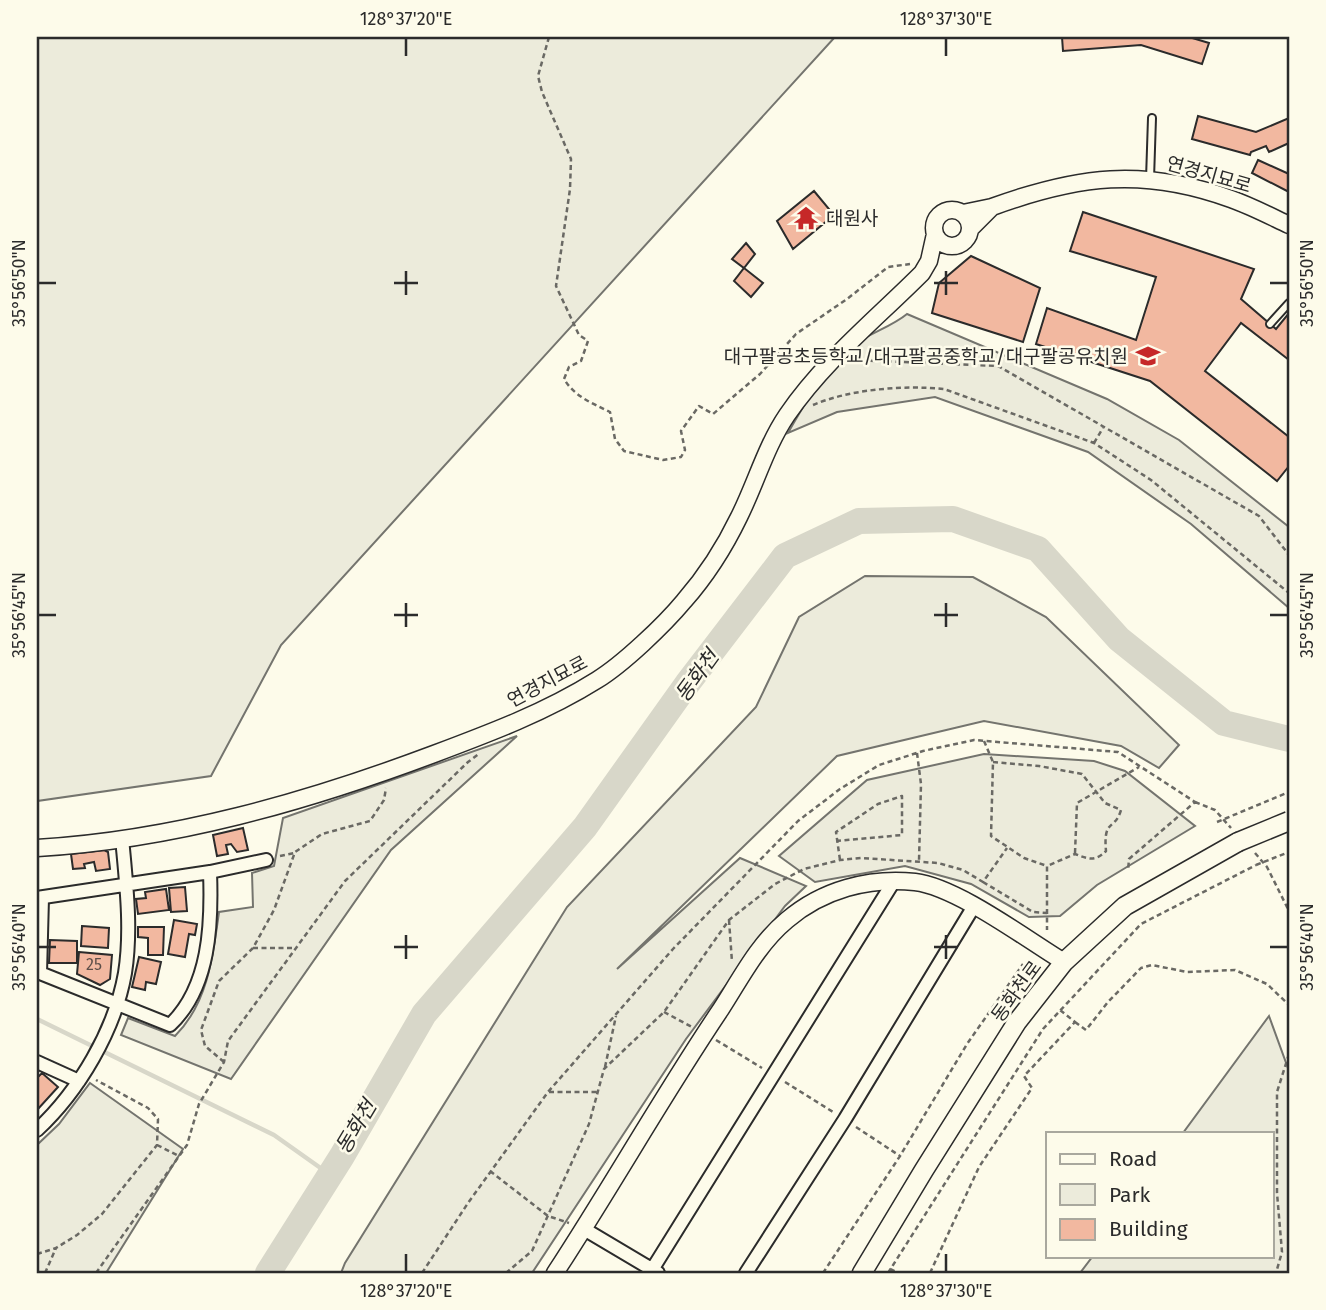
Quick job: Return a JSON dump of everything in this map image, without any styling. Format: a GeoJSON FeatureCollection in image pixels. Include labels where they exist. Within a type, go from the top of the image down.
{"type":"FeatureCollection","features":[{"type":"Feature","properties":{"kind":"main road","name":"동화천로"},"geometry":{"type":"LineString","coordinates":[[862,1273],[1017,1022],[1064,962],[1125,906],[1238,842],[1289,821]]}},
{"type":"Feature","properties":{"kind":"street","name":"연경지묘로"},"geometry":{"type":"LineString","coordinates":[[992,207],[1031,192],[1075,181],[1150,179],[1192,187],[1232,199],[1289,225]]}},
{"type":"Feature","properties":{"kind":"street"},"geometry":{"type":"LineString","coordinates":[[962,213],[992,207]]}},
{"type":"Feature","properties":{"kind":"street"},"geometry":{"type":"LineString","coordinates":[[970,229],[967,217],[951,210],[941,214],[934,223],[938,239],[948,245],[960,244],[970,229],[992,207]]}},
{"type":"Feature","properties":{"kind":"street"},"geometry":{"type":"LineString","coordinates":[[921,262],[935,234]]}},
{"type":"Feature","properties":{"kind":"street","name":"연경지묘로"},"geometry":{"type":"LineString","coordinates":[[37,848],[122,838],[233,818],[389,771],[496,731],[599,679],[660,625],[708,571],[739,518],[771,444],[787,416],[832,360],[922,273],[921,262],[948,245]]}},
{"type":"Feature","properties":{"kind":"street"},"geometry":{"type":"LineString","coordinates":[[37,1130],[64,1102],[83,1074],[115,1010],[125,971],[128,927],[122,838]]}},
{"type":"Feature","properties":{"kind":"street"},"geometry":{"type":"LineString","coordinates":[[210,872],[212,910],[200,976],[182,1013],[170,1025],[115,1010],[40,973],[39,898],[210,872],[266,860]]}},
{"type":"Feature","properties":{"kind":"street"},"geometry":{"type":"LineString","coordinates":[[578,1227],[654,1272],[894,881]]}},
{"type":"Feature","properties":{"kind":"street"},"geometry":{"type":"LineString","coordinates":[[555,1273],[578,1227],[765,940],[807,904],[832,892],[866,883],[918,882],[960,898],[1064,962]]}},
{"type":"Feature","properties":{"kind":"street"},"geometry":{"type":"LineString","coordinates":[[746,1273],[845,1119],[974,906]]}},
{"type":"Feature","properties":{"kind":"street"},"geometry":{"type":"LineString","coordinates":[[37,1062],[83,1074]]}},
{"type":"Feature","properties":{"kind":"lane"},"geometry":{"type":"LineString","coordinates":[[1150,179],[1152,118]]}},
{"type":"Feature","properties":{"kind":"lane"},"geometry":{"type":"LineString","coordinates":[[1270,324],[1289,303]]}},
{"type":"Feature","properties":{"kind":"path"},"geometry":{"type":"LineString","coordinates":[[549,37],[538,76],[542,92],[571,159],[570,189],[556,286],[579,335],[588,341],[581,361],[569,367],[564,379],[583,399],[610,412],[615,439],[625,451],[663,460],[681,457],[685,450],[681,431],[699,405],[713,414],[760,374],[796,334],[848,299],[888,267],[921,262]]}},
{"type":"Feature","properties":{"kind":"path"},"geometry":{"type":"LineString","coordinates":[[832,360],[998,366],[1103,429],[1259,516],[1289,555]]}},
{"type":"Feature","properties":{"kind":"path"},"geometry":{"type":"LineString","coordinates":[[787,416],[832,397],[920,386],[944,389],[1094,443],[1151,480],[1289,593]]}},
{"type":"Feature","properties":{"kind":"path"},"geometry":{"type":"LineString","coordinates":[[1094,443],[1103,429]]}},
{"type":"Feature","properties":{"kind":"path"},"geometry":{"type":"LineString","coordinates":[[984,741],[993,762],[990,836],[1024,858],[1046,866],[1075,854],[1091,860],[1106,851],[1104,835],[1107,827],[1119,817],[1121,810],[1105,803],[1082,774],[1039,766],[993,762]]}},
{"type":"Feature","properties":{"kind":"path"},"geometry":{"type":"LineString","coordinates":[[96,1273],[187,1145],[199,1104],[224,1062],[228,1041],[345,881],[468,762],[488,748]]}},
{"type":"Feature","properties":{"kind":"path"},"geometry":{"type":"LineString","coordinates":[[917,752],[921,784],[919,861]]}},
{"type":"Feature","properties":{"kind":"path"},"geometry":{"type":"LineString","coordinates":[[1075,854],[1077,803],[1139,766]]}},
{"type":"Feature","properties":{"kind":"path"},"geometry":{"type":"LineString","coordinates":[[266,860],[295,852],[322,834],[370,821],[384,800],[388,778]]}},
{"type":"Feature","properties":{"kind":"path"},"geometry":{"type":"LineString","coordinates":[[1217,822],[1289,792]]}},
{"type":"Feature","properties":{"kind":"path"},"geometry":{"type":"LineString","coordinates":[[836,841],[901,835],[901,796],[878,804],[836,832],[836,841],[840,860]]}},
{"type":"Feature","properties":{"kind":"path"},"geometry":{"type":"LineString","coordinates":[[224,1062],[205,1046],[201,1030],[219,981],[253,948],[274,910],[295,852]]}},
{"type":"Feature","properties":{"kind":"path"},"geometry":{"type":"LineString","coordinates":[[899,1273],[889,1271],[1043,1028],[1141,924],[1256,865],[1289,852]]}},
{"type":"Feature","properties":{"kind":"path"},"geometry":{"type":"LineString","coordinates":[[1046,866],[1047,930]]}},
{"type":"Feature","properties":{"kind":"path"},"geometry":{"type":"LineString","coordinates":[[983,882],[1033,912],[1047,913]]}},
{"type":"Feature","properties":{"kind":"path"},"geometry":{"type":"LineString","coordinates":[[729,920],[732,961]]}},
{"type":"Feature","properties":{"kind":"path"},"geometry":{"type":"LineString","coordinates":[[253,948],[296,948]]}},
{"type":"Feature","properties":{"kind":"path"},"geometry":{"type":"LineString","coordinates":[[823,1273],[900,1156],[967,1044],[1023,964]]}},
{"type":"Feature","properties":{"kind":"path"},"geometry":{"type":"LineString","coordinates":[[1060,1010],[1086,1030],[1108,1002],[1141,968],[1152,965],[1187,972],[1234,970],[1267,984],[1289,1005],[1289,1054],[1277,1092],[1278,1193],[1282,1252],[1276,1273]]}},
{"type":"Feature","properties":{"kind":"path"},"geometry":{"type":"LineString","coordinates":[[604,1069],[617,1012]]}},
{"type":"Feature","properties":{"kind":"path"},"geometry":{"type":"LineString","coordinates":[[664,1012],[704,1033]]}},
{"type":"Feature","properties":{"kind":"path"},"geometry":{"type":"LineString","coordinates":[[930,1273],[979,1167],[1032,1088],[1024,1076],[1075,1022]]}},
{"type":"Feature","properties":{"kind":"path"},"geometry":{"type":"LineString","coordinates":[[37,1254],[56,1248],[102,1214],[157,1145],[158,1119],[148,1108],[83,1074]]}},
{"type":"Feature","properties":{"kind":"path"},"geometry":{"type":"LineString","coordinates":[[548,1092],[598,1092]]}},
{"type":"Feature","properties":{"kind":"path"},"geometry":{"type":"LineString","coordinates":[[845,1119],[900,1156]]}},
{"type":"Feature","properties":{"kind":"path"},"geometry":{"type":"LineString","coordinates":[[157,1145],[179,1156]]}},
{"type":"Feature","properties":{"kind":"path"},"geometry":{"type":"LineString","coordinates":[[490,1171],[548,1216],[578,1227]]}},
{"type":"Feature","properties":{"kind":"path"},"geometry":{"type":"LineString","coordinates":[[45,1273],[56,1248]]}},
{"type":"Feature","properties":{"kind":"green space"},"geometry":{"type":"Polygon","coordinates":[[[37,37],[835,37],[281,645],[211,776],[37,801],[37,37]]]}},
{"type":"Feature","properties":{"kind":"green space"},"geometry":{"type":"Polygon","coordinates":[[[907,314],[1107,399],[1179,440],[1289,527],[1289,608],[1191,524],[1088,452],[935,397],[837,412],[788,433],[815,388],[840,357],[856,343],[907,314]]]}},
{"type":"Feature","properties":{"kind":"green space"},"geometry":{"type":"Polygon","coordinates":[[[865,576],[973,577],[1046,617],[1179,745],[1159,768],[1121,746],[984,721],[837,756],[617,969],[740,858],[806,886],[785,906],[686,1039],[532,1273],[341,1273],[567,907],[756,707],[799,617],[865,576]]]}},
{"type":"Feature","properties":{"kind":"green space"},"geometry":{"type":"Polygon","coordinates":[[[517,736],[391,850],[231,1079],[121,1035],[128,1018],[175,1036],[186,1023],[202,994],[207,978],[219,912],[253,907],[252,873],[274,866],[283,818],[517,736]]]}},
{"type":"Feature","properties":{"kind":"green space"},"geometry":{"type":"Polygon","coordinates":[[[984,754],[1094,761],[1125,771],[1195,826],[1097,885],[1060,916],[1029,917],[971,884],[905,866],[815,882],[779,856],[867,780],[984,754]]]}},
{"type":"Feature","properties":{"kind":"green space"},"geometry":{"type":"Polygon","coordinates":[[[1269,1016],[1289,1071],[1289,1273],[1080,1273],[1091,1258],[1274,1258],[1274,1132],[1184,1132],[1269,1016]]]}},
{"type":"Feature","properties":{"kind":"green space"},"geometry":{"type":"Polygon","coordinates":[[[90,1083],[183,1149],[106,1273],[37,1273],[37,1145],[59,1124],[90,1083]]]}},
{"type":"Feature","properties":{"kind":"building"},"geometry":{"type":"Polygon","coordinates":[[[1062,37],[1189,37],[1209,43],[1202,64],[1141,45],[1063,51],[1062,37]]]}},
{"type":"Feature","properties":{"kind":"building"},"geometry":{"type":"Polygon","coordinates":[[[1198,116],[1256,132],[1289,118],[1289,143],[1269,152],[1266,146],[1251,152],[1250,155],[1192,139],[1198,116]]]}},
{"type":"Feature","properties":{"kind":"building"},"geometry":{"type":"Polygon","coordinates":[[[1258,160],[1289,174],[1289,192],[1252,173],[1258,160]]]}},
{"type":"Feature","properties":{"kind":"building","name":"대원사"},"geometry":{"type":"Polygon","coordinates":[[[814,191],[834,215],[793,249],[777,221],[814,191]]]}},
{"type":"Feature","properties":{"kind":"building","name":"대구팔공초등학교/대구팔공중학교/대구팔공유치원"},"geometry":{"type":"Polygon","coordinates":[[[1083,212],[1254,269],[1241,299],[1276,329],[1289,313],[1289,360],[1241,323],[1205,371],[1289,437],[1289,466],[1277,481],[1150,381],[1036,344],[1047,308],[1136,340],[1156,277],[1070,251],[1083,212]]]}},
{"type":"Feature","properties":{"kind":"building"},"geometry":{"type":"Polygon","coordinates":[[[746,243],[755,254],[744,268],[732,259],[746,243]]]}},
{"type":"Feature","properties":{"kind":"building"},"geometry":{"type":"Polygon","coordinates":[[[971,256],[1040,288],[1023,342],[932,313],[939,283],[971,256]]]}},
{"type":"Feature","properties":{"kind":"building"},"geometry":{"type":"Polygon","coordinates":[[[744,268],[763,283],[751,297],[734,281],[744,268]]]}},
{"type":"Feature","properties":{"kind":"building"},"geometry":{"type":"Polygon","coordinates":[[[243,828],[248,850],[237,852],[231,844],[226,845],[228,854],[217,856],[213,835],[243,828]]]}},
{"type":"Feature","properties":{"kind":"building"},"geometry":{"type":"Polygon","coordinates":[[[104,850],[108,852],[110,869],[96,871],[94,862],[84,864],[85,868],[73,869],[71,854],[104,850]]]}},
{"type":"Feature","properties":{"kind":"building"},"geometry":{"type":"Polygon","coordinates":[[[185,887],[187,911],[171,912],[169,888],[185,887]]]}},
{"type":"Feature","properties":{"kind":"building"},"geometry":{"type":"Polygon","coordinates":[[[166,889],[169,910],[138,914],[136,899],[146,898],[145,892],[166,889]]]}},
{"type":"Feature","properties":{"kind":"building"},"geometry":{"type":"Polygon","coordinates":[[[174,920],[197,924],[195,935],[189,934],[185,957],[168,954],[174,920]]]}},
{"type":"Feature","properties":{"kind":"building"},"geometry":{"type":"Polygon","coordinates":[[[82,926],[109,928],[108,948],[81,946],[82,926]]]}},
{"type":"Feature","properties":{"kind":"building"},"geometry":{"type":"Polygon","coordinates":[[[138,927],[164,927],[163,955],[148,955],[148,938],[138,937],[138,927]]]}},
{"type":"Feature","properties":{"kind":"building"},"geometry":{"type":"Polygon","coordinates":[[[50,940],[77,941],[77,963],[49,963],[50,940]]]}},
{"type":"Feature","properties":{"kind":"building"},"geometry":{"type":"Polygon","coordinates":[[[79,952],[112,955],[110,979],[100,985],[77,974],[79,952]]]}},
{"type":"Feature","properties":{"kind":"building"},"geometry":{"type":"Polygon","coordinates":[[[139,957],[161,962],[156,984],[146,982],[145,990],[132,987],[139,957]]]}},
{"type":"Feature","properties":{"kind":"building"},"geometry":{"type":"Polygon","coordinates":[[[42,1073],[58,1087],[38,1109],[37,1078],[42,1073]]]}},
{"type":"Feature","properties":{"kind":"waterway","name":"동화천"},"geometry":{"type":"LineString","coordinates":[[268,1273],[342,1156],[424,1014],[585,827],[687,684],[785,556],[859,521],[953,519],[1038,549],[1119,639],[1224,723],[1289,739]]}},
{"type":"Feature","properties":{"kind":"waterway"},"geometry":{"type":"LineString","coordinates":[[37,1019],[274,1135],[329,1174]]}},
{"type":"Feature","properties":{"kind":"place","name":"대원사"},"geometry":{"type":"Point","coordinates":[806,218]}},
{"type":"Feature","properties":{"kind":"place","name":"대구팔공초등학교/대구팔공중학교/대구팔공유치원"},"geometry":{"type":"Point","coordinates":[1148,356]}}]}
